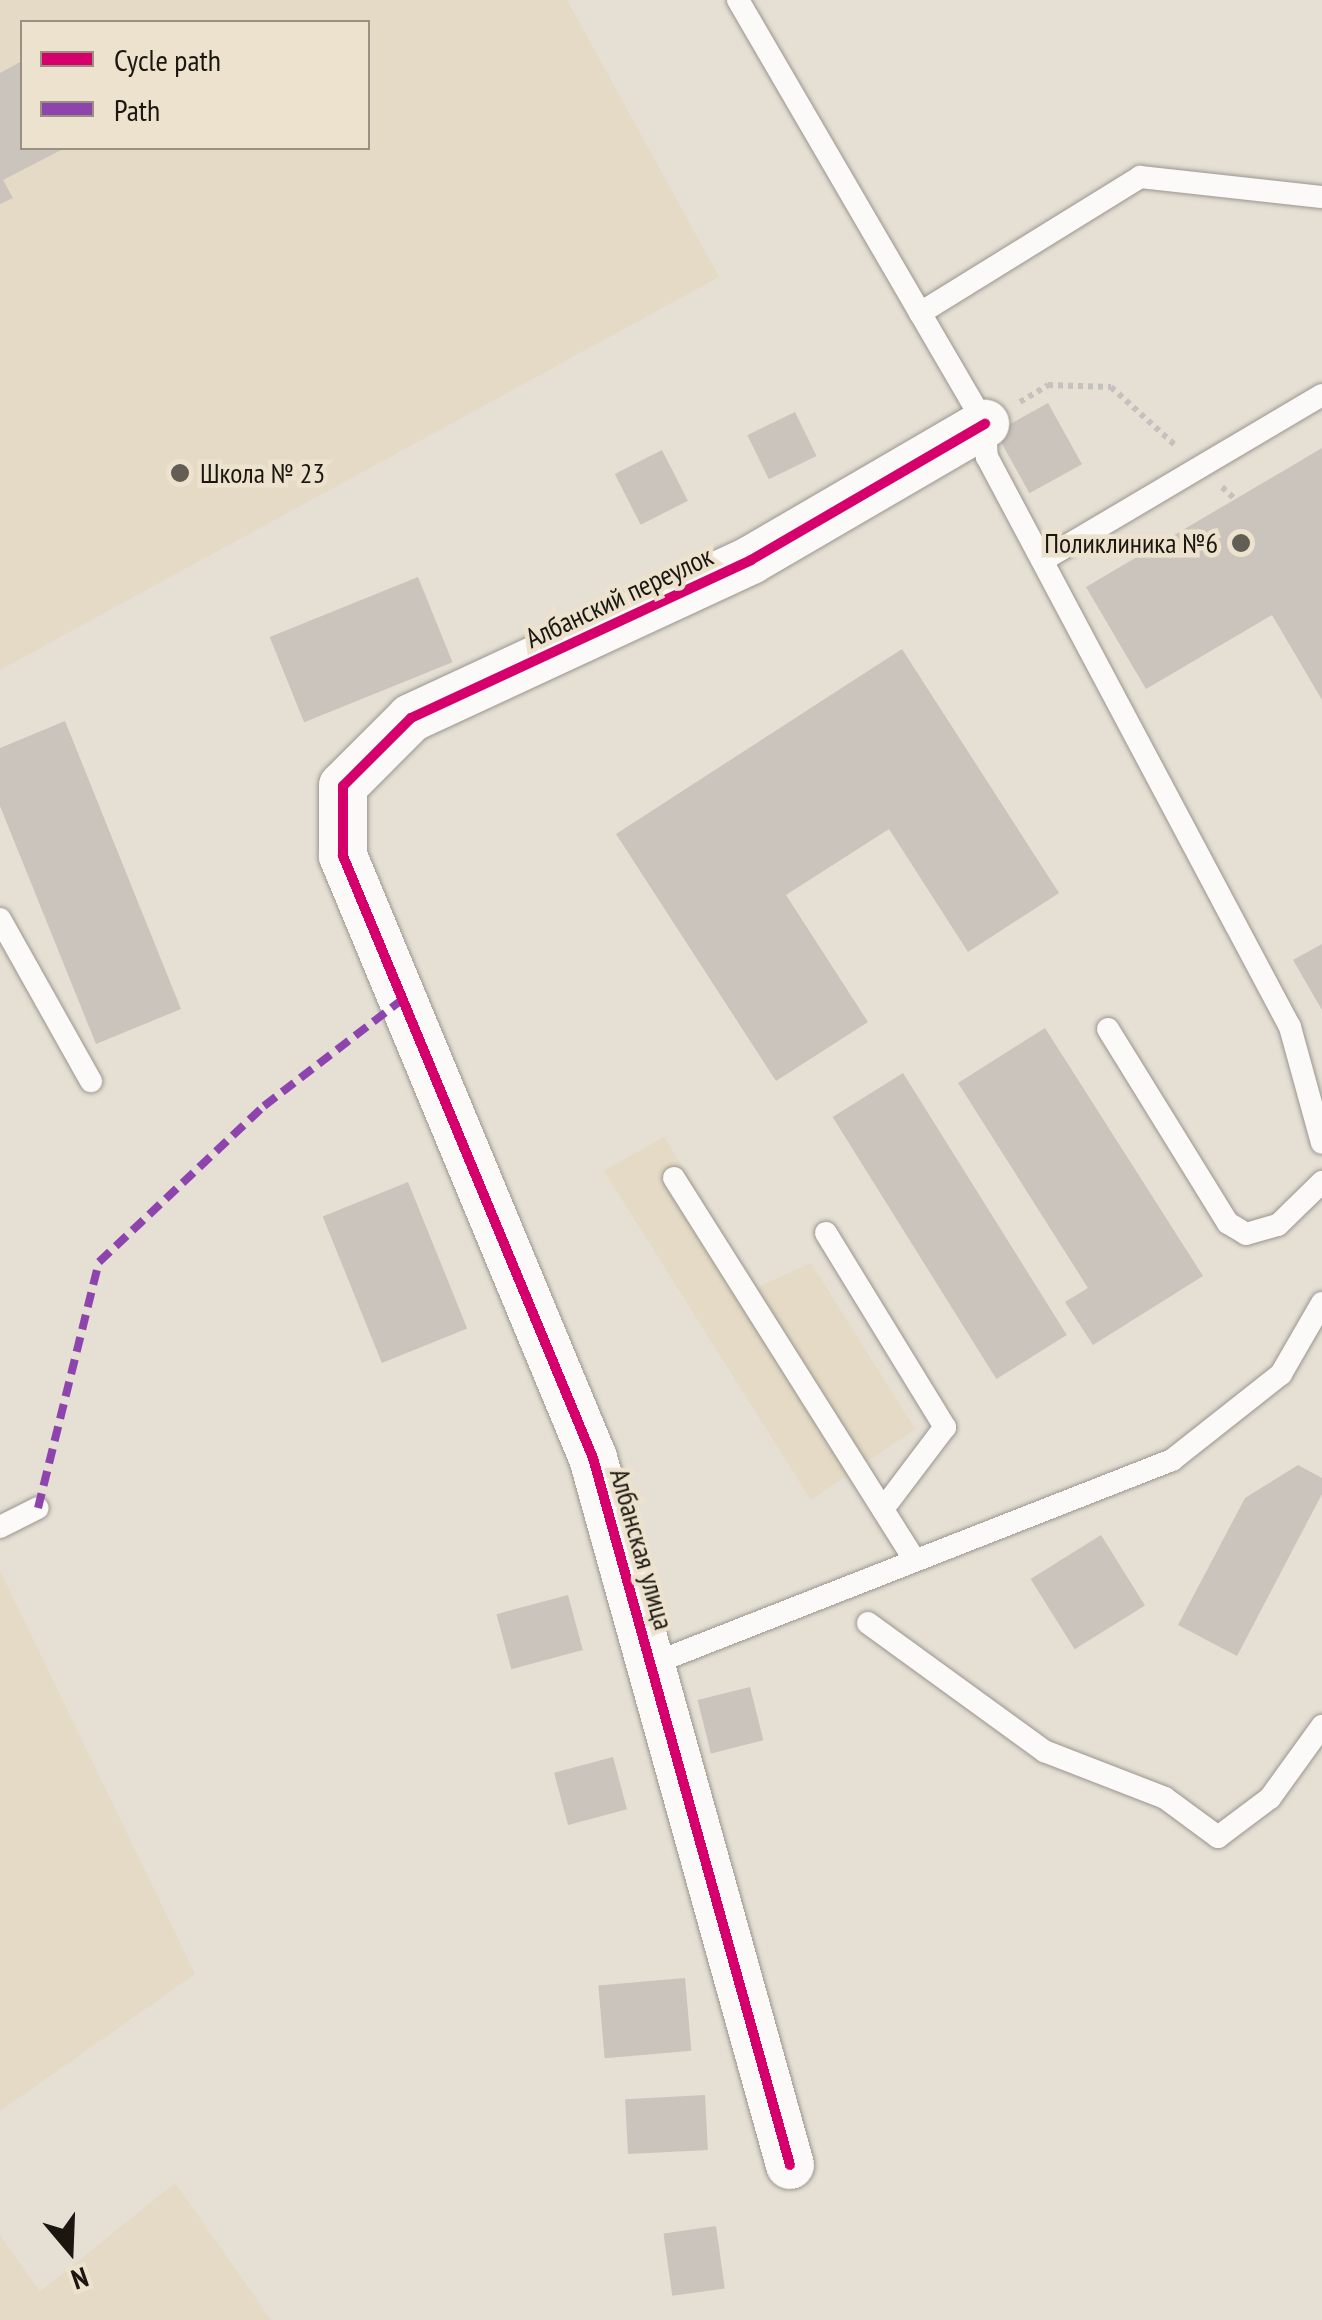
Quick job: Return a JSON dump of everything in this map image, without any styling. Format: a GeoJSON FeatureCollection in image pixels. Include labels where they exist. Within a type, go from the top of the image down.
{"type":"FeatureCollection","features":[{"type":"Feature","properties":{"kind":"street","name":"Албанский переулок"},"geometry":{"type":"LineString","coordinates":[[343,856],[343,786],[410,718],[751,560],[985,424]]}},
{"type":"Feature","properties":{"kind":"street","name":"Албанская улица"},"geometry":{"type":"LineString","coordinates":[[343,856],[592,1458],[790,2166]]}},
{"type":"Feature","properties":{"kind":"lane"},"geometry":{"type":"LineString","coordinates":[[738,0],[985,424],[988,457],[1290,1028],[1322,1140]]}},
{"type":"Feature","properties":{"kind":"lane"},"geometry":{"type":"LineString","coordinates":[[920,313],[1140,177],[1322,197]]}},
{"type":"Feature","properties":{"kind":"lane"},"geometry":{"type":"LineString","coordinates":[[1043,560],[1322,395]]}},
{"type":"Feature","properties":{"kind":"lane"},"geometry":{"type":"LineString","coordinates":[[0,919],[91,1080]]}},
{"type":"Feature","properties":{"kind":"lane"},"geometry":{"type":"LineString","coordinates":[[1108,1029],[1228,1223],[1246,1234],[1278,1225],[1322,1182]]}},
{"type":"Feature","properties":{"kind":"lane"},"geometry":{"type":"LineString","coordinates":[[674,1178],[915,1560]]}},
{"type":"Feature","properties":{"kind":"lane"},"geometry":{"type":"LineString","coordinates":[[826,1234],[945,1427],[883,1510]]}},
{"type":"Feature","properties":{"kind":"lane"},"geometry":{"type":"LineString","coordinates":[[652,1664],[1172,1460],[1280,1374],[1322,1303]]}},
{"type":"Feature","properties":{"kind":"lane"},"geometry":{"type":"LineString","coordinates":[[0,1527],[38,1508]]}},
{"type":"Feature","properties":{"kind":"lane"},"geometry":{"type":"LineString","coordinates":[[868,1622],[1044,1751],[1164,1798],[1218,1837],[1270,1798],[1322,1726]]}},
{"type":"Feature","properties":{"kind":"path"},"geometry":{"type":"LineString","coordinates":[[985,424],[1048,385],[1111,387],[1235,499]]}},
{"type":"Feature","properties":{"kind":"shaded area","name":"Школа № 23"},"geometry":{"type":"Polygon","coordinates":[[[0,0],[567,0],[719,277],[0,670],[0,0]]]}},
{"type":"Feature","properties":{"kind":"shaded area"},"geometry":{"type":"Polygon","coordinates":[[[664,1137],[756,1288],[811,1263],[915,1429],[811,1500],[604,1171],[664,1137]]]}},
{"type":"Feature","properties":{"kind":"shaded area"},"geometry":{"type":"Polygon","coordinates":[[[0,1571],[195,1974],[0,2111],[0,1571]]]}},
{"type":"Feature","properties":{"kind":"shaded area"},"geometry":{"type":"Polygon","coordinates":[[[175,2183],[271,2320],[0,2320],[0,2235],[40,2292],[175,2183]]]}},
{"type":"Feature","properties":{"kind":"building"},"geometry":{"type":"Polygon","coordinates":[[[20,62],[20,150],[61,150],[3,180],[13,198],[0,204],[0,73],[20,62]]]}},
{"type":"Feature","properties":{"kind":"building"},"geometry":{"type":"Polygon","coordinates":[[[1048,403],[1082,464],[1029,493],[996,432],[1048,403]]]}},
{"type":"Feature","properties":{"kind":"building"},"geometry":{"type":"Polygon","coordinates":[[[795,412],[816,456],[769,479],[747,435],[795,412]]]}},
{"type":"Feature","properties":{"kind":"building","name":"Поликлиника №6"},"geometry":{"type":"Polygon","coordinates":[[[1322,448],[1322,700],[1272,615],[1146,689],[1086,587],[1322,448]]]}},
{"type":"Feature","properties":{"kind":"building"},"geometry":{"type":"Polygon","coordinates":[[[662,450],[688,501],[641,525],[615,474],[662,450]]]}},
{"type":"Feature","properties":{"kind":"building"},"geometry":{"type":"Polygon","coordinates":[[[418,577],[452,662],[304,722],[270,637],[418,577]]]}},
{"type":"Feature","properties":{"kind":"building"},"geometry":{"type":"Polygon","coordinates":[[[902,649],[1059,893],[968,952],[889,829],[786,895],[868,1022],[776,1081],[616,834],[902,649]]]}},
{"type":"Feature","properties":{"kind":"building"},"geometry":{"type":"Polygon","coordinates":[[[65,721],[181,1009],[96,1044],[0,806],[0,748],[65,721]]]}},
{"type":"Feature","properties":{"kind":"building"},"geometry":{"type":"Polygon","coordinates":[[[1322,944],[1322,1010],[1293,960],[1322,944]]]}},
{"type":"Feature","properties":{"kind":"building"},"geometry":{"type":"Polygon","coordinates":[[[1045,1028],[1203,1276],[1093,1345],[1065,1302],[1088,1288],[958,1083],[1045,1028]]]}},
{"type":"Feature","properties":{"kind":"building"},"geometry":{"type":"Polygon","coordinates":[[[903,1073],[1067,1335],[996,1379],[833,1117],[903,1073]]]}},
{"type":"Feature","properties":{"kind":"building"},"geometry":{"type":"Polygon","coordinates":[[[408,1182],[467,1328],[382,1363],[323,1216],[408,1182]]]}},
{"type":"Feature","properties":{"kind":"building"},"geometry":{"type":"Polygon","coordinates":[[[1298,1465],[1322,1478],[1322,1494],[1237,1656],[1178,1625],[1245,1498],[1298,1465]]]}},
{"type":"Feature","properties":{"kind":"building"},"geometry":{"type":"Polygon","coordinates":[[[1101,1535],[1145,1605],[1075,1649],[1031,1579],[1101,1535]]]}},
{"type":"Feature","properties":{"kind":"building"},"geometry":{"type":"Polygon","coordinates":[[[568,1595],[583,1650],[511,1669],[497,1614],[568,1595]]]}},
{"type":"Feature","properties":{"kind":"building"},"geometry":{"type":"Polygon","coordinates":[[[750,1687],[763,1740],[711,1753],[698,1700],[750,1687]]]}},
{"type":"Feature","properties":{"kind":"building"},"geometry":{"type":"Polygon","coordinates":[[[613,1757],[627,1809],[568,1825],[554,1773],[613,1757]]]}},
{"type":"Feature","properties":{"kind":"building"},"geometry":{"type":"Polygon","coordinates":[[[685,1978],[691,2051],[605,2058],[598,1986],[685,1978]]]}},
{"type":"Feature","properties":{"kind":"building"},"geometry":{"type":"Polygon","coordinates":[[[705,2095],[708,2150],[628,2154],[625,2099],[705,2095]]]}},
{"type":"Feature","properties":{"kind":"building"},"geometry":{"type":"Polygon","coordinates":[[[716,2226],[725,2288],[672,2296],[664,2233],[716,2226]]]}},
{"type":"Feature","properties":{"kind":"marked path"},"geometry":{"type":"LineString","coordinates":[[38,1508],[99,1262],[264,1106],[408,995]]}},
{"type":"Feature","properties":{"kind":"cycle path"},"geometry":{"type":"LineString","coordinates":[[790,2165],[593,1458],[343,856],[343,786],[411,718],[751,560],[985,424]]}},
{"type":"Feature","properties":{"kind":"place","name":"Школа № 23"},"geometry":{"type":"Point","coordinates":[180,473]}},
{"type":"Feature","properties":{"kind":"place","name":"Поликлиника №6"},"geometry":{"type":"Point","coordinates":[1241,543]}}]}
